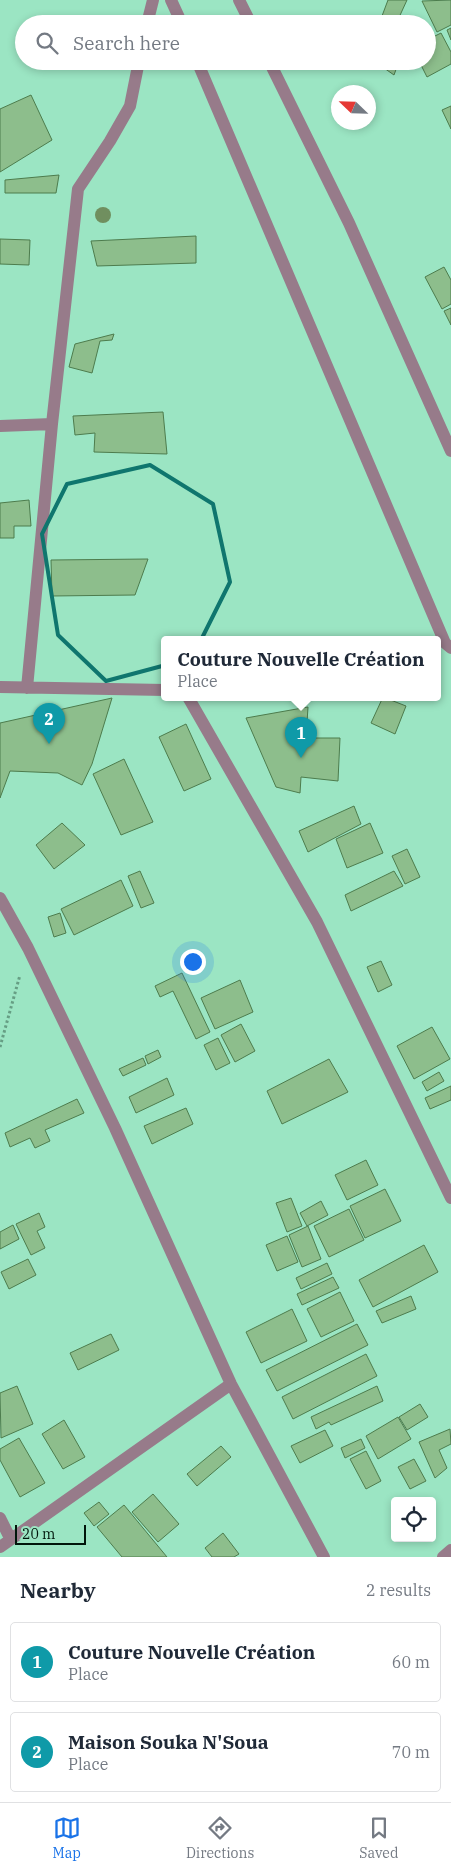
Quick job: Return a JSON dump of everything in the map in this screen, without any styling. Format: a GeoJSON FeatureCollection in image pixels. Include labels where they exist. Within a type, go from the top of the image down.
{"type":"FeatureCollection","features":[{"type":"Feature","properties":{"kind":"street"},"geometry":{"type":"LineString","coordinates":[[149,15],[153,0]]}},
{"type":"Feature","properties":{"kind":"street"},"geometry":{"type":"LineString","coordinates":[[172,0],[178,15]]}},
{"type":"Feature","properties":{"kind":"street"},"geometry":{"type":"LineString","coordinates":[[239,0],[246,15]]}},
{"type":"Feature","properties":{"kind":"street"},"geometry":{"type":"LineString","coordinates":[[27,688],[52,424],[78,188],[110,141],[130,106],[137,70]]}},
{"type":"Feature","properties":{"kind":"street"},"geometry":{"type":"LineString","coordinates":[[202,70],[440,636]]}},
{"type":"Feature","properties":{"kind":"street"},"geometry":{"type":"LineString","coordinates":[[273,70],[349,223],[451,450]]}},
{"type":"Feature","properties":{"kind":"street"},"geometry":{"type":"LineString","coordinates":[[0,426],[52,424]]}},
{"type":"Feature","properties":{"kind":"street"},"geometry":{"type":"LineString","coordinates":[[0,687],[161,690]]}},
{"type":"Feature","properties":{"kind":"street"},"geometry":{"type":"LineString","coordinates":[[190,701],[317,922],[451,1198]]}},
{"type":"Feature","properties":{"kind":"street"},"geometry":{"type":"LineString","coordinates":[[0,898],[28,948],[115,1128],[231,1384],[324,1557]]}},
{"type":"Feature","properties":{"kind":"street"},"geometry":{"type":"LineString","coordinates":[[0,1518],[5,1542],[231,1384]]}},
{"type":"Feature","properties":{"kind":"street"},"geometry":{"type":"LineString","coordinates":[[443,1557],[451,1550]]}},
{"type":"Feature","properties":{"kind":"path"},"geometry":{"type":"LineString","coordinates":[[0,1047],[28,948]]}},
{"type":"Feature","properties":{"kind":"highlighted area"},"geometry":{"type":"Polygon","coordinates":[[[150,465],[213,504],[230,582],[192,658],[106,681],[58,635],[42,534],[67,484],[150,465]]]}},
{"type":"Feature","properties":{"kind":"building"},"geometry":{"type":"Polygon","coordinates":[[[388,0],[407,0],[400,15],[382,15],[388,0]]]}},
{"type":"Feature","properties":{"kind":"building"},"geometry":{"type":"Polygon","coordinates":[[[451,0],[451,25],[437,32],[436,15],[429,15],[422,1],[451,0]]]}},
{"type":"Feature","properties":{"kind":"building"},"geometry":{"type":"Polygon","coordinates":[[[451,28],[451,40],[447,30],[451,28]]]}},
{"type":"Feature","properties":{"kind":"building"},"geometry":{"type":"Polygon","coordinates":[[[441,33],[451,52],[451,64],[427,77],[424,70],[436,70],[436,36],[441,33]]]}},
{"type":"Feature","properties":{"kind":"building"},"geometry":{"type":"Polygon","coordinates":[[[387,70],[396,70],[394,75],[387,70]]]}},
{"type":"Feature","properties":{"kind":"building"},"geometry":{"type":"Polygon","coordinates":[[[31,95],[52,140],[0,172],[0,109],[31,95]]]}},
{"type":"Feature","properties":{"kind":"building"},"geometry":{"type":"Polygon","coordinates":[[[451,106],[451,129],[442,110],[451,106]]]}},
{"type":"Feature","properties":{"kind":"building"},"geometry":{"type":"Polygon","coordinates":[[[59,175],[56,193],[5,193],[5,180],[59,175]]]}},
{"type":"Feature","properties":{"kind":"building"},"geometry":{"type":"Polygon","coordinates":[[[196,236],[196,263],[97,266],[91,241],[196,236]]]}},
{"type":"Feature","properties":{"kind":"building"},"geometry":{"type":"Polygon","coordinates":[[[0,239],[30,240],[29,265],[0,264],[0,239]]]}},
{"type":"Feature","properties":{"kind":"building"},"geometry":{"type":"Polygon","coordinates":[[[444,267],[451,280],[451,304],[442,309],[425,277],[444,267]]]}},
{"type":"Feature","properties":{"kind":"building"},"geometry":{"type":"Polygon","coordinates":[[[451,308],[451,325],[444,311],[451,308]]]}},
{"type":"Feature","properties":{"kind":"building"},"geometry":{"type":"Polygon","coordinates":[[[114,334],[112,340],[100,341],[92,373],[69,367],[75,344],[114,334]]]}},
{"type":"Feature","properties":{"kind":"building"},"geometry":{"type":"Polygon","coordinates":[[[163,412],[167,454],[94,452],[95,433],[75,435],[73,416],[163,412]]]}},
{"type":"Feature","properties":{"kind":"building"},"geometry":{"type":"Polygon","coordinates":[[[29,500],[31,526],[14,526],[14,538],[0,538],[0,503],[29,500]]]}},
{"type":"Feature","properties":{"kind":"building"},"geometry":{"type":"Polygon","coordinates":[[[148,559],[135,595],[52,596],[51,560],[148,559]]]}},
{"type":"Feature","properties":{"kind":"building"},"geometry":{"type":"Polygon","coordinates":[[[112,698],[92,764],[82,785],[58,773],[10,771],[0,798],[0,723],[112,698]]]}},
{"type":"Feature","properties":{"kind":"building"},"geometry":{"type":"Polygon","coordinates":[[[381,701],[393,701],[406,706],[395,734],[371,723],[381,701]]]}},
{"type":"Feature","properties":{"kind":"building"},"geometry":{"type":"Polygon","coordinates":[[[308,707],[306,738],[340,738],[338,781],[301,777],[300,793],[276,787],[246,718],[308,707]]]}},
{"type":"Feature","properties":{"kind":"building"},"geometry":{"type":"Polygon","coordinates":[[[186,724],[211,779],[184,791],[159,737],[186,724]]]}},
{"type":"Feature","properties":{"kind":"building"},"geometry":{"type":"Polygon","coordinates":[[[124,759],[153,822],[121,835],[93,774],[124,759]]]}},
{"type":"Feature","properties":{"kind":"building"},"geometry":{"type":"Polygon","coordinates":[[[354,806],[361,824],[308,852],[299,831],[354,806]]]}},
{"type":"Feature","properties":{"kind":"building"},"geometry":{"type":"Polygon","coordinates":[[[62,823],[85,845],[54,869],[36,845],[62,823]]]}},
{"type":"Feature","properties":{"kind":"building"},"geometry":{"type":"Polygon","coordinates":[[[370,823],[383,853],[347,868],[336,839],[370,823]]]}},
{"type":"Feature","properties":{"kind":"building"},"geometry":{"type":"Polygon","coordinates":[[[407,849],[420,877],[405,884],[392,856],[407,849]]]}},
{"type":"Feature","properties":{"kind":"building"},"geometry":{"type":"Polygon","coordinates":[[[140,871],[154,903],[141,908],[128,876],[140,871]]]}},
{"type":"Feature","properties":{"kind":"building"},"geometry":{"type":"Polygon","coordinates":[[[394,871],[403,886],[351,911],[345,895],[394,871]]]}},
{"type":"Feature","properties":{"kind":"building"},"geometry":{"type":"Polygon","coordinates":[[[121,880],[133,906],[74,935],[61,909],[121,880]]]}},
{"type":"Feature","properties":{"kind":"building"},"geometry":{"type":"Polygon","coordinates":[[[60,913],[66,933],[54,937],[48,917],[60,913]]]}},
{"type":"Feature","properties":{"kind":"building"},"geometry":{"type":"Polygon","coordinates":[[[381,961],[392,985],[378,992],[367,967],[381,961]]]}},
{"type":"Feature","properties":{"kind":"building"},"geometry":{"type":"Polygon","coordinates":[[[182,973],[210,1032],[196,1039],[173,991],[160,997],[155,986],[182,973]]]}},
{"type":"Feature","properties":{"kind":"building"},"geometry":{"type":"Polygon","coordinates":[[[240,980],[253,1012],[215,1029],[201,998],[240,980]]]}},
{"type":"Feature","properties":{"kind":"building"},"geometry":{"type":"Polygon","coordinates":[[[241,1024],[255,1051],[235,1062],[221,1035],[241,1024]]]}},
{"type":"Feature","properties":{"kind":"building"},"geometry":{"type":"Polygon","coordinates":[[[432,1027],[450,1059],[414,1079],[397,1046],[432,1027]]]}},
{"type":"Feature","properties":{"kind":"building"},"geometry":{"type":"Polygon","coordinates":[[[218,1038],[230,1063],[216,1070],[204,1045],[218,1038]]]}},
{"type":"Feature","properties":{"kind":"building"},"geometry":{"type":"Polygon","coordinates":[[[158,1050],[161,1057],[148,1064],[145,1056],[158,1050]]]}},
{"type":"Feature","properties":{"kind":"building"},"geometry":{"type":"Polygon","coordinates":[[[143,1058],[146,1065],[123,1076],[119,1069],[143,1058]]]}},
{"type":"Feature","properties":{"kind":"building"},"geometry":{"type":"Polygon","coordinates":[[[329,1059],[348,1092],[282,1124],[267,1091],[329,1059]]]}},
{"type":"Feature","properties":{"kind":"building"},"geometry":{"type":"Polygon","coordinates":[[[439,1072],[444,1081],[427,1091],[422,1082],[439,1072]]]}},
{"type":"Feature","properties":{"kind":"building"},"geometry":{"type":"Polygon","coordinates":[[[167,1078],[174,1095],[136,1113],[129,1097],[167,1078]]]}},
{"type":"Feature","properties":{"kind":"building"},"geometry":{"type":"Polygon","coordinates":[[[451,1086],[451,1100],[430,1109],[425,1098],[451,1086]]]}},
{"type":"Feature","properties":{"kind":"building"},"geometry":{"type":"Polygon","coordinates":[[[77,1099],[84,1113],[45,1130],[50,1141],[35,1148],[30,1138],[10,1147],[5,1133],[77,1099]]]}},
{"type":"Feature","properties":{"kind":"building"},"geometry":{"type":"Polygon","coordinates":[[[186,1108],[193,1124],[152,1144],[144,1126],[186,1108]]]}},
{"type":"Feature","properties":{"kind":"building"},"geometry":{"type":"Polygon","coordinates":[[[366,1160],[378,1185],[347,1200],[335,1175],[366,1160]]]}},
{"type":"Feature","properties":{"kind":"building"},"geometry":{"type":"Polygon","coordinates":[[[385,1189],[401,1221],[365,1238],[350,1206],[385,1189]]]}},
{"type":"Feature","properties":{"kind":"building"},"geometry":{"type":"Polygon","coordinates":[[[291,1198],[302,1226],[287,1232],[276,1203],[291,1198]]]}},
{"type":"Feature","properties":{"kind":"building"},"geometry":{"type":"Polygon","coordinates":[[[321,1201],[328,1215],[307,1226],[300,1213],[321,1201]]]}},
{"type":"Feature","properties":{"kind":"building"},"geometry":{"type":"Polygon","coordinates":[[[349,1209],[364,1240],[329,1257],[314,1226],[349,1209]]]}},
{"type":"Feature","properties":{"kind":"building"},"geometry":{"type":"Polygon","coordinates":[[[39,1213],[45,1227],[37,1231],[45,1248],[31,1255],[16,1224],[39,1213]]]}},
{"type":"Feature","properties":{"kind":"building"},"geometry":{"type":"Polygon","coordinates":[[[13,1225],[19,1239],[0,1249],[0,1232],[13,1225]]]}},
{"type":"Feature","properties":{"kind":"building"},"geometry":{"type":"Polygon","coordinates":[[[308,1226],[321,1259],[302,1267],[289,1235],[308,1226]]]}},
{"type":"Feature","properties":{"kind":"building"},"geometry":{"type":"Polygon","coordinates":[[[287,1236],[298,1262],[277,1271],[266,1245],[287,1236]]]}},
{"type":"Feature","properties":{"kind":"building"},"geometry":{"type":"Polygon","coordinates":[[[424,1245],[438,1272],[373,1307],[359,1280],[424,1245]]]}},
{"type":"Feature","properties":{"kind":"building"},"geometry":{"type":"Polygon","coordinates":[[[28,1259],[36,1275],[9,1289],[1,1272],[28,1259]]]}},
{"type":"Feature","properties":{"kind":"building"},"geometry":{"type":"Polygon","coordinates":[[[327,1263],[332,1274],[301,1289],[296,1278],[327,1263]]]}},
{"type":"Feature","properties":{"kind":"building"},"geometry":{"type":"Polygon","coordinates":[[[333,1277],[339,1288],[302,1305],[297,1294],[333,1277]]]}},
{"type":"Feature","properties":{"kind":"building"},"geometry":{"type":"Polygon","coordinates":[[[340,1292],[354,1321],[321,1337],[307,1309],[340,1292]]]}},
{"type":"Feature","properties":{"kind":"building"},"geometry":{"type":"Polygon","coordinates":[[[411,1296],[416,1309],[382,1323],[376,1311],[411,1296]]]}},
{"type":"Feature","properties":{"kind":"building"},"geometry":{"type":"Polygon","coordinates":[[[292,1309],[307,1341],[261,1363],[246,1332],[292,1309]]]}},
{"type":"Feature","properties":{"kind":"building"},"geometry":{"type":"Polygon","coordinates":[[[357,1324],[368,1345],[277,1391],[266,1370],[357,1324]]]}},
{"type":"Feature","properties":{"kind":"building"},"geometry":{"type":"Polygon","coordinates":[[[111,1334],[119,1350],[78,1370],[70,1353],[111,1334]]]}},
{"type":"Feature","properties":{"kind":"building"},"geometry":{"type":"Polygon","coordinates":[[[366,1354],[377,1376],[293,1419],[282,1397],[366,1354]]]}},
{"type":"Feature","properties":{"kind":"building"},"geometry":{"type":"Polygon","coordinates":[[[17,1386],[33,1424],[1,1438],[0,1393],[17,1386]]]}},
{"type":"Feature","properties":{"kind":"building"},"geometry":{"type":"Polygon","coordinates":[[[377,1386],[383,1401],[331,1425],[329,1422],[316,1429],[311,1417],[377,1386]]]}},
{"type":"Feature","properties":{"kind":"building"},"geometry":{"type":"Polygon","coordinates":[[[420,1404],[428,1417],[407,1430],[399,1417],[420,1404]]]}},
{"type":"Feature","properties":{"kind":"building"},"geometry":{"type":"Polygon","coordinates":[[[398,1417],[411,1439],[378,1459],[366,1436],[398,1417]]]}},
{"type":"Feature","properties":{"kind":"building"},"geometry":{"type":"Polygon","coordinates":[[[64,1420],[85,1457],[63,1469],[42,1434],[64,1420]]]}},
{"type":"Feature","properties":{"kind":"building"},"geometry":{"type":"Polygon","coordinates":[[[450,1429],[451,1444],[439,1450],[447,1468],[435,1478],[419,1442],[450,1429]]]}},
{"type":"Feature","properties":{"kind":"building"},"geometry":{"type":"Polygon","coordinates":[[[325,1430],[333,1446],[300,1463],[291,1446],[325,1430]]]}},
{"type":"Feature","properties":{"kind":"building"},"geometry":{"type":"Polygon","coordinates":[[[19,1438],[45,1483],[20,1497],[0,1460],[0,1449],[19,1438]]]}},
{"type":"Feature","properties":{"kind":"building"},"geometry":{"type":"Polygon","coordinates":[[[361,1439],[365,1448],[345,1458],[341,1448],[361,1439]]]}},
{"type":"Feature","properties":{"kind":"building"},"geometry":{"type":"Polygon","coordinates":[[[221,1446],[231,1457],[197,1486],[187,1474],[221,1446]]]}},
{"type":"Feature","properties":{"kind":"building"},"geometry":{"type":"Polygon","coordinates":[[[366,1451],[381,1481],[366,1489],[350,1459],[366,1451]]]}},
{"type":"Feature","properties":{"kind":"building"},"geometry":{"type":"Polygon","coordinates":[[[414,1459],[426,1481],[410,1489],[398,1467],[414,1459]]]}},
{"type":"Feature","properties":{"kind":"building"},"geometry":{"type":"Polygon","coordinates":[[[153,1494],[179,1524],[158,1542],[132,1512],[153,1494]]]}},
{"type":"Feature","properties":{"kind":"building"},"geometry":{"type":"Polygon","coordinates":[[[99,1502],[109,1514],[94,1526],[84,1513],[99,1502]]]}},
{"type":"Feature","properties":{"kind":"building"},"geometry":{"type":"Polygon","coordinates":[[[124,1505],[167,1557],[122,1557],[97,1527],[124,1505]]]}},
{"type":"Feature","properties":{"kind":"building"},"geometry":{"type":"Polygon","coordinates":[[[223,1533],[239,1554],[234,1557],[212,1557],[205,1548],[223,1533]]]}},
{"type":"Feature","properties":{"kind":"place","name":"Maison Souka N'Soua"},"geometry":{"type":"Point","coordinates":[49,744]}},
{"type":"Feature","properties":{"kind":"place","name":"Couture Nouvelle Création"},"geometry":{"type":"Point","coordinates":[301,758]}}]}
